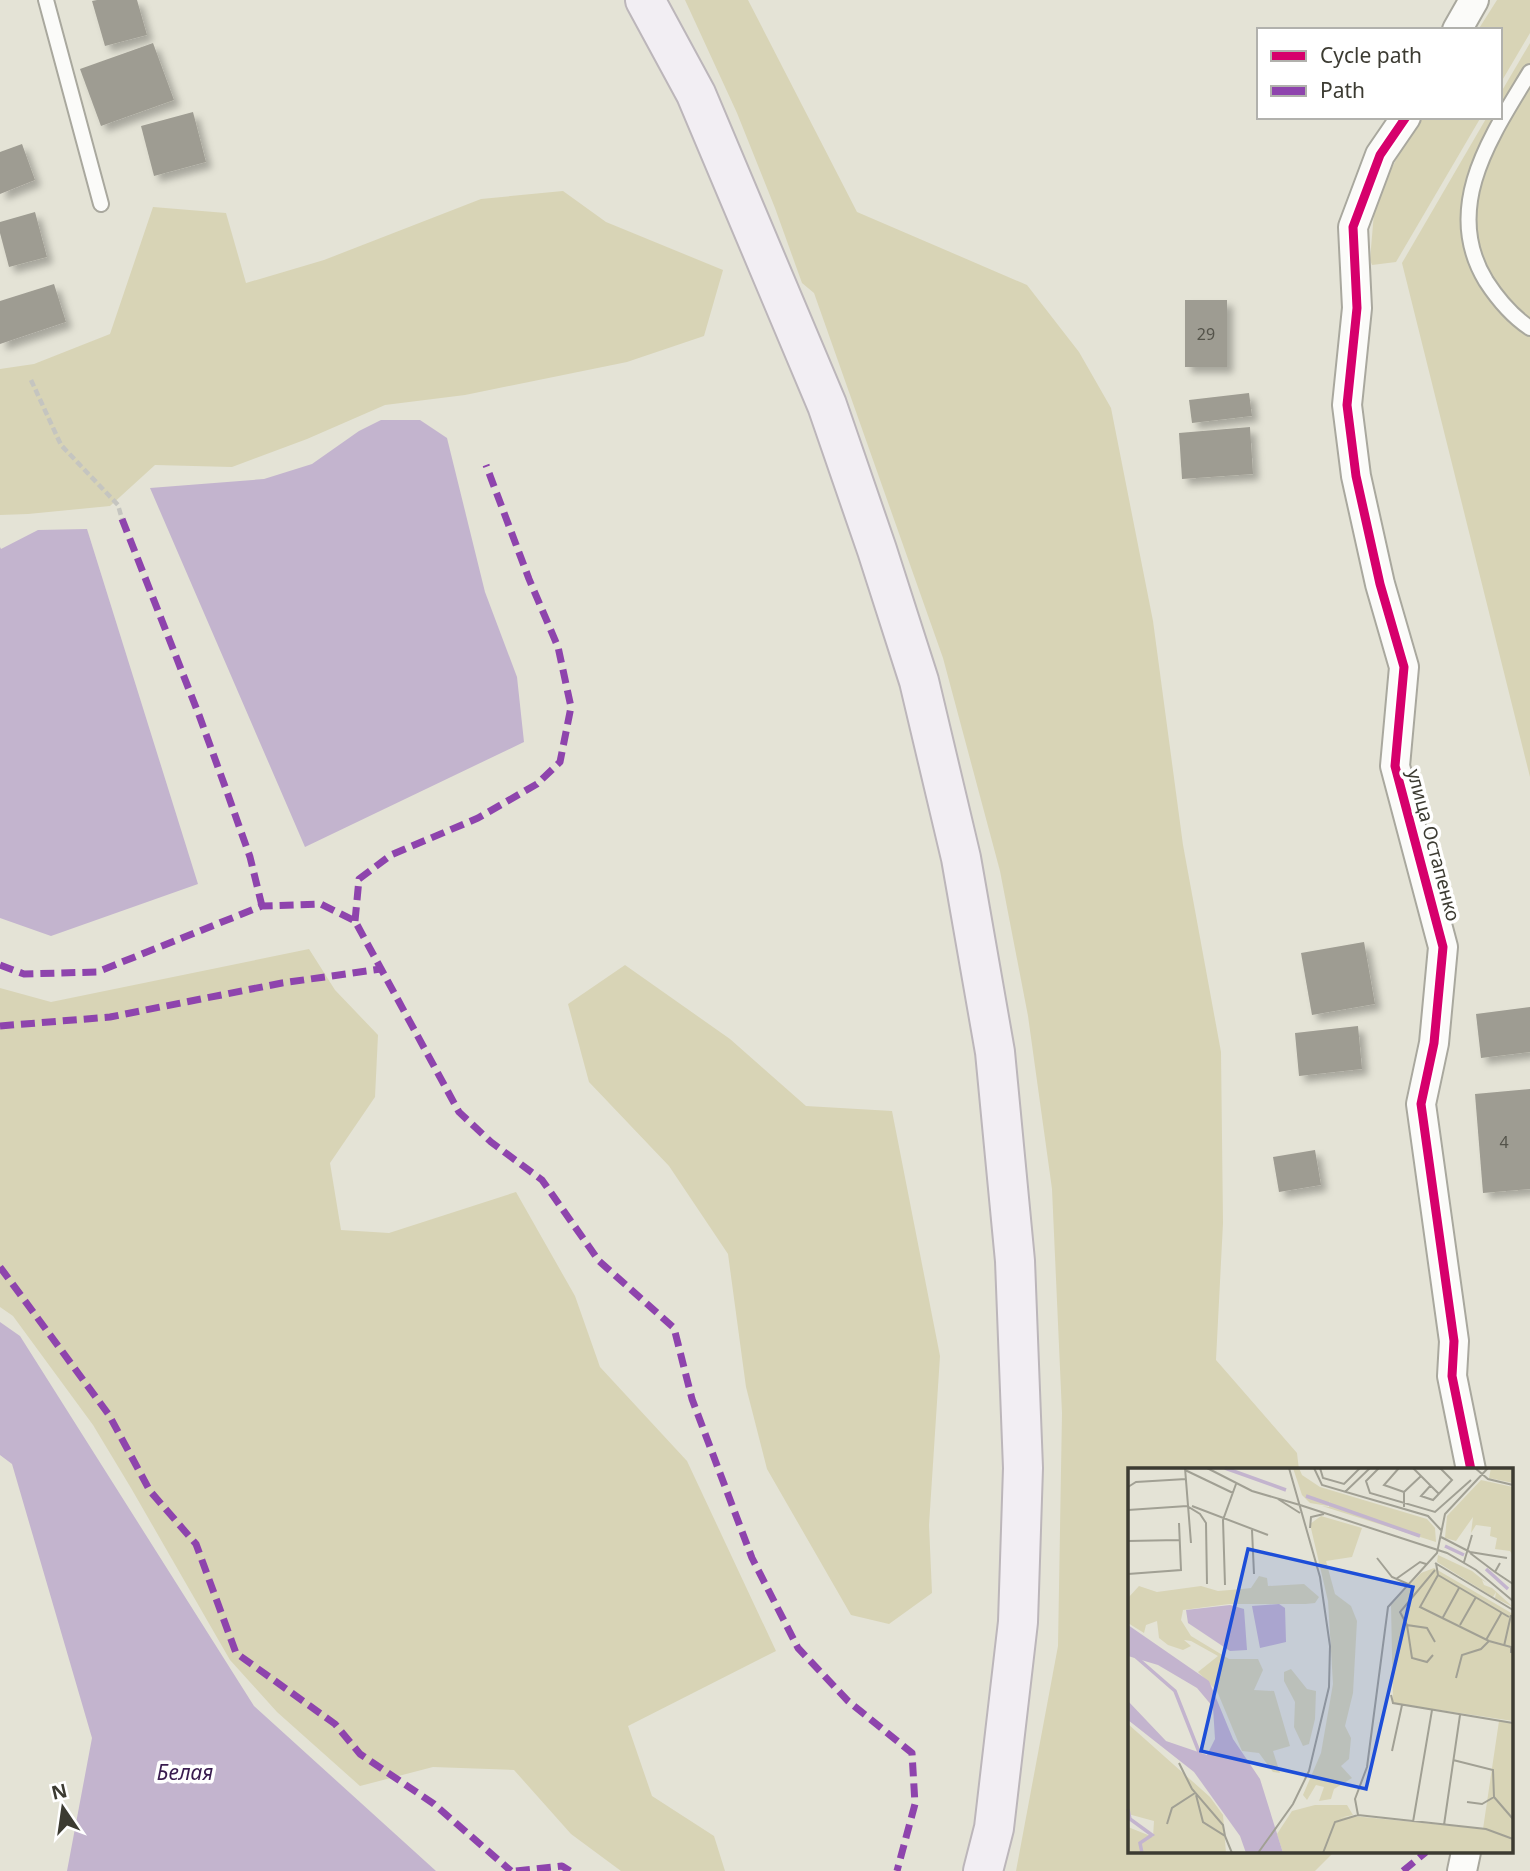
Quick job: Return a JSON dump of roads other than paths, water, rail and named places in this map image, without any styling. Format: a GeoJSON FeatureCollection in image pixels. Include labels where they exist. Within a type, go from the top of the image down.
{"type":"FeatureCollection","features":[{"type":"Feature","properties":{"kind":"main road"},"geometry":{"type":"LineString","coordinates":[[632,0],[696,94]]}},
{"type":"Feature","properties":{"kind":"main road"},"geometry":{"type":"LineString","coordinates":[[645,0],[696,94]]}},
{"type":"Feature","properties":{"kind":"main road"},"geometry":{"type":"LineString","coordinates":[[661,0],[696,94],[828,405],[915,668],[961,859],[995,1052],[1015,1261],[1023,1468],[1018,1622],[993,1828],[983,1871]]}},
{"type":"Feature","properties":{"kind":"street"},"geometry":{"type":"LineString","coordinates":[[1458,28],[1474,0]]}},
{"type":"Feature","properties":{"kind":"street","name":"улица Остапенко"},"geometry":{"type":"LineString","coordinates":[[1405,119],[1380,155],[1353,227],[1357,308],[1347,405],[1356,476],[1380,584],[1404,667],[1395,765],[1443,947],[1434,1043],[1421,1104],[1454,1341],[1452,1376],[1471,1468]]}},
{"type":"Feature","properties":{"kind":"lane"},"geometry":{"type":"LineString","coordinates":[[46,0],[101,204]]}},
{"type":"Feature","properties":{"kind":"lane"},"geometry":{"type":"LineString","coordinates":[[1502,118],[1530,72]]}},
{"type":"Feature","properties":{"kind":"lane"},"geometry":{"type":"LineString","coordinates":[[1501,119],[1481,159],[1473,185],[1468,210],[1468,238],[1479,268],[1494,294],[1530,328]]}},
{"type":"Feature","properties":{"kind":"water"},"geometry":{"type":"Polygon","coordinates":[[[381,420],[420,420],[447,438],[485,592],[517,677],[524,742],[305,847],[150,488],[264,479],[312,464],[359,431],[381,420]]]}},
{"type":"Feature","properties":{"kind":"water"},"geometry":{"type":"Polygon","coordinates":[[[87,529],[198,884],[51,936],[0,918],[0,547],[1,549],[38,530],[87,529]]]}},
{"type":"Feature","properties":{"kind":"water","name":"Белая"},"geometry":{"type":"Polygon","coordinates":[[[0,1322],[20,1336],[254,1706],[436,1871],[67,1871],[92,1738],[12,1464],[0,1455],[0,1322]]]}}]}
